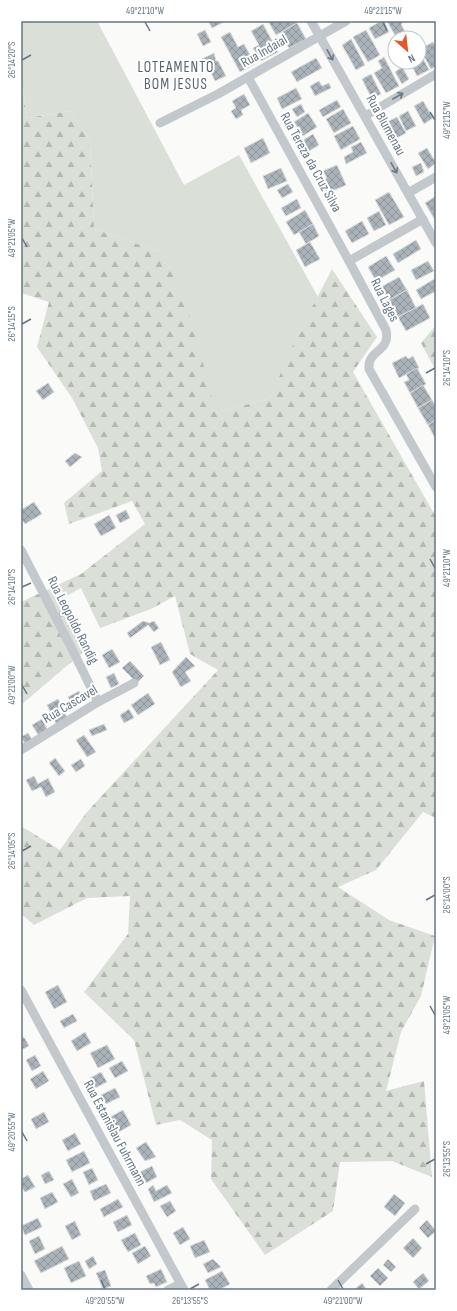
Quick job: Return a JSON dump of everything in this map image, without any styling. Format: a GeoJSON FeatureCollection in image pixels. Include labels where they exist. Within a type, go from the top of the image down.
{"type":"FeatureCollection","features":[{"type":"Feature","properties":{"kind":"street","name":"Rua Blumenau"},"geometry":{"type":"LineString","coordinates":[[311,21],[436,243]]}},
{"type":"Feature","properties":{"kind":"street","name":"Rua Indaial"},"geometry":{"type":"LineString","coordinates":[[160,124],[218,94],[346,21]]}},
{"type":"Feature","properties":{"kind":"street"},"geometry":{"type":"LineString","coordinates":[[364,116],[436,74]]}},
{"type":"Feature","properties":{"kind":"street","name":"Rua Tereza da Cruz Silva"},"geometry":{"type":"LineString","coordinates":[[248,77],[349,261]]}},
{"type":"Feature","properties":{"kind":"street"},"geometry":{"type":"LineString","coordinates":[[408,193],[436,177]]}},
{"type":"Feature","properties":{"kind":"street"},"geometry":{"type":"LineString","coordinates":[[349,261],[423,219]]}},
{"type":"Feature","properties":{"kind":"street","name":"Rua Lages"},"geometry":{"type":"LineString","coordinates":[[349,261],[386,330],[388,337],[387,343],[371,358],[369,369],[436,487]]}},
{"type":"Feature","properties":{"kind":"street","name":"Rua Leopoldo Randig"},"geometry":{"type":"LineString","coordinates":[[21,550],[72,647],[98,702]]}},
{"type":"Feature","properties":{"kind":"street","name":"Rua Cascavel"},"geometry":{"type":"LineString","coordinates":[[21,750],[98,702],[134,683]]}},
{"type":"Feature","properties":{"kind":"street","name":"Rua Estanislau Fuhrmann"},"geometry":{"type":"LineString","coordinates":[[21,990],[182,1287]]}},
{"type":"Feature","properties":{"kind":"street"},"geometry":{"type":"LineString","coordinates":[[331,1290],[415,1209]]}},
{"type":"Feature","properties":{"kind":"street"},"geometry":{"type":"LineString","coordinates":[[21,1275],[29,1290]]}},
{"type":"Feature","properties":{"kind":"street"},"geometry":{"type":"LineString","coordinates":[[168,1290],[182,1287]]}},
{"type":"Feature","properties":{"kind":"green space"},"geometry":{"type":"Polygon","coordinates":[[[21,21],[97,21],[184,185],[239,155],[318,297],[270,398],[216,413],[164,253],[94,229],[90,140],[70,111],[27,118],[21,74],[21,21]]]}},
{"type":"Feature","properties":{"kind":"green space"},"geometry":{"type":"Polygon","coordinates":[[[21,74],[27,118],[70,111],[90,140],[94,229],[164,253],[193,325],[216,413],[270,398],[296,338],[332,269],[377,337],[353,372],[436,517],[436,818],[423,812],[376,870],[338,887],[389,920],[435,936],[421,996],[401,1032],[386,1091],[424,1081],[432,1177],[392,1161],[340,1162],[333,1211],[265,1255],[211,1179],[212,1140],[180,1120],[156,1125],[134,1040],[84,992],[128,934],[130,896],[87,898],[34,925],[21,914],[21,826],[60,850],[86,813],[218,670],[190,654],[175,596],[151,609],[100,628],[81,588],[61,599],[83,652],[21,705],[21,602],[81,574],[145,524],[132,501],[69,524],[64,503],[102,471],[98,448],[72,398],[37,347],[49,302],[21,293],[21,74]]]}},
{"type":"Feature","properties":{"kind":"green space"},"geometry":{"type":"Polygon","coordinates":[[[436,325],[436,371],[421,343],[436,325]]]}},
{"type":"Feature","properties":{"kind":"building"},"geometry":{"type":"Polygon","coordinates":[[[208,21],[223,21],[224,22],[212,28],[208,21]]]}},
{"type":"Feature","properties":{"kind":"building"},"geometry":{"type":"Polygon","coordinates":[[[268,21],[296,21],[297,23],[276,35],[268,21]]]}},
{"type":"Feature","properties":{"kind":"building"},"geometry":{"type":"Polygon","coordinates":[[[381,21],[384,21],[388,30],[387,33],[375,39],[369,28],[381,21]]]}},
{"type":"Feature","properties":{"kind":"building"},"geometry":{"type":"Polygon","coordinates":[[[387,21],[405,21],[401,24],[404,30],[392,30],[387,21]]]}},
{"type":"Feature","properties":{"kind":"building"},"geometry":{"type":"Polygon","coordinates":[[[297,23],[306,39],[289,48],[280,33],[297,23]]]}},
{"type":"Feature","properties":{"kind":"building"},"geometry":{"type":"Polygon","coordinates":[[[263,24],[278,52],[261,61],[253,48],[259,45],[251,31],[263,24]]]}},
{"type":"Feature","properties":{"kind":"building"},"geometry":{"type":"Polygon","coordinates":[[[205,30],[211,42],[203,46],[197,34],[205,30]]]}},
{"type":"Feature","properties":{"kind":"building"},"geometry":{"type":"Polygon","coordinates":[[[366,30],[380,55],[368,62],[353,37],[366,30]]]}},
{"type":"Feature","properties":{"kind":"building"},"geometry":{"type":"Polygon","coordinates":[[[230,32],[238,47],[244,44],[255,64],[240,72],[221,37],[230,32]]]}},
{"type":"Feature","properties":{"kind":"building"},"geometry":{"type":"Polygon","coordinates":[[[351,39],[365,65],[356,70],[342,45],[351,39]]]}},
{"type":"Feature","properties":{"kind":"building"},"geometry":{"type":"Polygon","coordinates":[[[433,42],[436,48],[436,66],[431,69],[427,62],[427,45],[433,42]]]}},
{"type":"Feature","properties":{"kind":"building"},"geometry":{"type":"Polygon","coordinates":[[[214,53],[216,61],[218,61],[226,76],[215,81],[208,67],[204,68],[200,60],[214,53]]]}},
{"type":"Feature","properties":{"kind":"building"},"geometry":{"type":"Polygon","coordinates":[[[384,57],[387,63],[387,70],[391,70],[399,86],[386,93],[374,73],[382,68],[378,61],[384,57]]]}},
{"type":"Feature","properties":{"kind":"building"},"geometry":{"type":"Polygon","coordinates":[[[316,58],[322,68],[297,82],[291,72],[316,58]]]}},
{"type":"Feature","properties":{"kind":"building"},"geometry":{"type":"Polygon","coordinates":[[[427,66],[429,70],[417,76],[414,70],[427,70],[427,66]]]}},
{"type":"Feature","properties":{"kind":"building"},"geometry":{"type":"Polygon","coordinates":[[[398,70],[404,70],[409,79],[402,84],[395,72],[398,70]]]}},
{"type":"Feature","properties":{"kind":"building"},"geometry":{"type":"Polygon","coordinates":[[[371,74],[381,94],[372,99],[362,79],[371,74]]]}},
{"type":"Feature","properties":{"kind":"building"},"geometry":{"type":"Polygon","coordinates":[[[319,81],[322,86],[329,83],[331,88],[315,96],[310,86],[319,81]]]}},
{"type":"Feature","properties":{"kind":"building"},"geometry":{"type":"Polygon","coordinates":[[[296,88],[302,99],[282,109],[277,98],[296,88]]]}},
{"type":"Feature","properties":{"kind":"building"},"geometry":{"type":"Polygon","coordinates":[[[244,94],[250,105],[241,110],[243,115],[236,119],[231,111],[236,108],[232,101],[244,94]]]}},
{"type":"Feature","properties":{"kind":"building"},"geometry":{"type":"Polygon","coordinates":[[[337,100],[341,107],[323,117],[319,110],[337,100]]]}},
{"type":"Feature","properties":{"kind":"building"},"geometry":{"type":"Polygon","coordinates":[[[423,101],[433,118],[424,124],[414,106],[423,101]]]}},
{"type":"Feature","properties":{"kind":"building"},"geometry":{"type":"Polygon","coordinates":[[[301,104],[305,112],[297,117],[292,109],[301,104]]]}},
{"type":"Feature","properties":{"kind":"building"},"geometry":{"type":"Polygon","coordinates":[[[343,109],[351,123],[334,133],[326,119],[343,109]]]}},
{"type":"Feature","properties":{"kind":"building"},"geometry":{"type":"Polygon","coordinates":[[[408,111],[416,126],[406,131],[399,116],[408,111]]]}},
{"type":"Feature","properties":{"kind":"building"},"geometry":{"type":"Polygon","coordinates":[[[308,113],[317,127],[303,136],[294,122],[308,113]]]}},
{"type":"Feature","properties":{"kind":"building"},"geometry":{"type":"Polygon","coordinates":[[[397,117],[406,133],[395,139],[387,122],[397,117]]]}},
{"type":"Feature","properties":{"kind":"building"},"geometry":{"type":"Polygon","coordinates":[[[353,126],[360,139],[341,150],[334,136],[353,126]]]}},
{"type":"Feature","properties":{"kind":"building"},"geometry":{"type":"Polygon","coordinates":[[[313,134],[319,145],[306,153],[300,142],[313,134]]]}},
{"type":"Feature","properties":{"kind":"building"},"geometry":{"type":"Polygon","coordinates":[[[263,138],[270,153],[251,163],[244,148],[263,138]]]}},
{"type":"Feature","properties":{"kind":"building"},"geometry":{"type":"Polygon","coordinates":[[[361,142],[367,153],[346,164],[344,157],[353,152],[351,147],[361,142]]]}},
{"type":"Feature","properties":{"kind":"building"},"geometry":{"type":"Polygon","coordinates":[[[427,148],[436,163],[428,169],[418,153],[427,148]]]}},
{"type":"Feature","properties":{"kind":"building"},"geometry":{"type":"Polygon","coordinates":[[[421,163],[424,172],[416,176],[412,167],[421,163]]]}},
{"type":"Feature","properties":{"kind":"building"},"geometry":{"type":"Polygon","coordinates":[[[337,165],[346,185],[326,194],[320,181],[327,178],[323,171],[337,165]]]}},
{"type":"Feature","properties":{"kind":"building"},"geometry":{"type":"Polygon","coordinates":[[[281,168],[287,181],[268,189],[263,176],[281,168]]]}},
{"type":"Feature","properties":{"kind":"building"},"geometry":{"type":"Polygon","coordinates":[[[288,184],[293,192],[282,198],[277,190],[288,184]]]}},
{"type":"Feature","properties":{"kind":"building"},"geometry":{"type":"Polygon","coordinates":[[[389,192],[404,217],[389,225],[375,200],[389,192]]]}},
{"type":"Feature","properties":{"kind":"building"},"geometry":{"type":"Polygon","coordinates":[[[436,196],[436,219],[435,220],[425,203],[436,196]]]}},
{"type":"Feature","properties":{"kind":"building"},"geometry":{"type":"Polygon","coordinates":[[[297,199],[301,208],[286,216],[281,208],[297,199]]]}},
{"type":"Feature","properties":{"kind":"building"},"geometry":{"type":"Polygon","coordinates":[[[305,210],[313,224],[294,235],[286,222],[305,210]]]}},
{"type":"Feature","properties":{"kind":"building"},"geometry":{"type":"Polygon","coordinates":[[[379,211],[386,225],[374,231],[367,218],[379,211]]]}},
{"type":"Feature","properties":{"kind":"building"},"geometry":{"type":"Polygon","coordinates":[[[362,221],[369,234],[352,243],[345,231],[362,221]]]}},
{"type":"Feature","properties":{"kind":"building"},"geometry":{"type":"Polygon","coordinates":[[[313,224],[319,236],[306,244],[299,232],[313,224]]]}},
{"type":"Feature","properties":{"kind":"building"},"geometry":{"type":"Polygon","coordinates":[[[416,240],[421,249],[398,263],[393,254],[416,240]]]}},
{"type":"Feature","properties":{"kind":"building"},"geometry":{"type":"Polygon","coordinates":[[[310,242],[320,259],[305,267],[296,250],[310,242]]]}},
{"type":"Feature","properties":{"kind":"building"},"geometry":{"type":"Polygon","coordinates":[[[386,256],[395,270],[376,281],[368,267],[386,256]]]}},
{"type":"Feature","properties":{"kind":"building"},"geometry":{"type":"Polygon","coordinates":[[[428,261],[434,271],[416,280],[411,270],[428,261]]]}},
{"type":"Feature","properties":{"kind":"building"},"geometry":{"type":"Polygon","coordinates":[[[399,277],[407,290],[389,300],[381,287],[399,277]]]}},
{"type":"Feature","properties":{"kind":"building"},"geometry":{"type":"Polygon","coordinates":[[[436,278],[436,291],[421,299],[416,290],[436,278]]]}},
{"type":"Feature","properties":{"kind":"building"},"geometry":{"type":"Polygon","coordinates":[[[407,290],[416,308],[398,317],[389,300],[407,290]]]}},
{"type":"Feature","properties":{"kind":"building"},"geometry":{"type":"Polygon","coordinates":[[[423,304],[430,318],[406,331],[398,317],[423,304]]]}},
{"type":"Feature","properties":{"kind":"building"},"geometry":{"type":"Polygon","coordinates":[[[406,356],[408,359],[413,356],[419,368],[399,378],[392,363],[406,356]]]}},
{"type":"Feature","properties":{"kind":"building"},"geometry":{"type":"Polygon","coordinates":[[[417,368],[426,384],[410,393],[404,382],[409,380],[406,374],[417,368]]]}},
{"type":"Feature","properties":{"kind":"building"},"geometry":{"type":"Polygon","coordinates":[[[48,383],[54,392],[43,400],[36,391],[48,383]]]}},
{"type":"Feature","properties":{"kind":"building"},"geometry":{"type":"Polygon","coordinates":[[[423,385],[432,400],[418,408],[410,393],[423,385]]]}},
{"type":"Feature","properties":{"kind":"building"},"geometry":{"type":"Polygon","coordinates":[[[432,400],[436,407],[436,420],[428,425],[418,408],[432,400]]]}},
{"type":"Feature","properties":{"kind":"building"},"geometry":{"type":"Polygon","coordinates":[[[436,420],[436,440],[428,425],[436,420]]]}},
{"type":"Feature","properties":{"kind":"building"},"geometry":{"type":"Polygon","coordinates":[[[75,453],[82,457],[70,467],[65,461],[75,453]]]}},
{"type":"Feature","properties":{"kind":"building"},"geometry":{"type":"Polygon","coordinates":[[[34,502],[42,514],[25,524],[21,518],[21,510],[34,502]]]}},
{"type":"Feature","properties":{"kind":"building"},"geometry":{"type":"Polygon","coordinates":[[[126,510],[130,518],[120,523],[116,515],[126,510]]]}},
{"type":"Feature","properties":{"kind":"building"},"geometry":{"type":"Polygon","coordinates":[[[109,515],[116,528],[101,536],[94,524],[109,515]]]}},
{"type":"Feature","properties":{"kind":"building"},"geometry":{"type":"Polygon","coordinates":[[[143,621],[149,623],[154,621],[159,628],[154,632],[148,625],[130,638],[127,633],[143,621]]]}},
{"type":"Feature","properties":{"kind":"building"},"geometry":{"type":"Polygon","coordinates":[[[161,642],[170,660],[160,665],[151,647],[161,642]]]}},
{"type":"Feature","properties":{"kind":"building"},"geometry":{"type":"Polygon","coordinates":[[[112,649],[120,662],[109,668],[102,655],[112,649]]]}},
{"type":"Feature","properties":{"kind":"building"},"geometry":{"type":"Polygon","coordinates":[[[186,657],[195,666],[185,672],[191,681],[181,687],[172,672],[186,657]]]}},
{"type":"Feature","properties":{"kind":"building"},"geometry":{"type":"Polygon","coordinates":[[[130,661],[144,676],[137,683],[122,668],[130,661]]]}},
{"type":"Feature","properties":{"kind":"building"},"geometry":{"type":"Polygon","coordinates":[[[114,673],[119,684],[111,688],[106,677],[114,673]]]}},
{"type":"Feature","properties":{"kind":"building"},"geometry":{"type":"Polygon","coordinates":[[[79,691],[84,699],[73,706],[68,697],[79,691]]]}},
{"type":"Feature","properties":{"kind":"building"},"geometry":{"type":"Polygon","coordinates":[[[148,693],[155,704],[138,715],[131,705],[148,693]]]}},
{"type":"Feature","properties":{"kind":"building"},"geometry":{"type":"Polygon","coordinates":[[[58,699],[68,719],[57,726],[47,705],[58,699]]]}},
{"type":"Feature","properties":{"kind":"building"},"geometry":{"type":"Polygon","coordinates":[[[129,709],[134,718],[124,723],[120,715],[129,709]]]}},
{"type":"Feature","properties":{"kind":"building"},"geometry":{"type":"Polygon","coordinates":[[[42,719],[48,731],[39,736],[32,725],[42,719]]]}},
{"type":"Feature","properties":{"kind":"building"},"geometry":{"type":"Polygon","coordinates":[[[104,724],[107,730],[92,736],[89,730],[104,724]]]}},
{"type":"Feature","properties":{"kind":"building"},"geometry":{"type":"Polygon","coordinates":[[[28,733],[33,741],[26,745],[21,737],[28,733]]]}},
{"type":"Feature","properties":{"kind":"building"},"geometry":{"type":"Polygon","coordinates":[[[84,735],[96,752],[87,757],[76,740],[84,735]]]}},
{"type":"Feature","properties":{"kind":"building"},"geometry":{"type":"Polygon","coordinates":[[[55,758],[65,771],[59,776],[49,763],[55,758]]]}},
{"type":"Feature","properties":{"kind":"building"},"geometry":{"type":"Polygon","coordinates":[[[81,759],[85,766],[76,772],[71,765],[81,759]]]}},
{"type":"Feature","properties":{"kind":"building"},"geometry":{"type":"Polygon","coordinates":[[[34,776],[38,784],[48,778],[55,792],[46,797],[41,787],[32,791],[26,780],[34,776]]]}},
{"type":"Feature","properties":{"kind":"building"},"geometry":{"type":"Polygon","coordinates":[[[58,985],[67,1002],[54,1009],[45,992],[58,985]]]}},
{"type":"Feature","properties":{"kind":"building"},"geometry":{"type":"Polygon","coordinates":[[[73,1014],[77,1021],[64,1028],[60,1021],[73,1014]]]}},
{"type":"Feature","properties":{"kind":"building"},"geometry":{"type":"Polygon","coordinates":[[[85,1032],[91,1043],[77,1051],[71,1041],[85,1032]]]}},
{"type":"Feature","properties":{"kind":"building"},"geometry":{"type":"Polygon","coordinates":[[[24,1037],[29,1046],[21,1050],[21,1039],[24,1037]]]}},
{"type":"Feature","properties":{"kind":"building"},"geometry":{"type":"Polygon","coordinates":[[[107,1045],[115,1059],[98,1068],[90,1053],[107,1045]]]}},
{"type":"Feature","properties":{"kind":"building"},"geometry":{"type":"Polygon","coordinates":[[[35,1055],[41,1066],[32,1071],[26,1060],[35,1055]]]}},
{"type":"Feature","properties":{"kind":"building"},"geometry":{"type":"Polygon","coordinates":[[[122,1061],[128,1071],[115,1078],[109,1068],[122,1061]]]}},
{"type":"Feature","properties":{"kind":"building"},"geometry":{"type":"Polygon","coordinates":[[[43,1071],[49,1081],[36,1089],[30,1079],[43,1071]]]}},
{"type":"Feature","properties":{"kind":"building"},"geometry":{"type":"Polygon","coordinates":[[[101,1072],[107,1082],[95,1088],[90,1078],[101,1072]]]}},
{"type":"Feature","properties":{"kind":"building"},"geometry":{"type":"Polygon","coordinates":[[[115,1088],[120,1097],[106,1104],[101,1095],[115,1088]]]}},
{"type":"Feature","properties":{"kind":"building"},"geometry":{"type":"Polygon","coordinates":[[[123,1110],[131,1125],[119,1132],[110,1117],[123,1110]]]}},
{"type":"Feature","properties":{"kind":"building"},"geometry":{"type":"Polygon","coordinates":[[[44,1112],[49,1122],[36,1129],[31,1119],[44,1112]]]}},
{"type":"Feature","properties":{"kind":"building"},"geometry":{"type":"Polygon","coordinates":[[[75,1133],[81,1144],[68,1151],[62,1140],[75,1133]]]}},
{"type":"Feature","properties":{"kind":"building"},"geometry":{"type":"Polygon","coordinates":[[[146,1142],[156,1157],[145,1161],[136,1148],[146,1142]]]}},
{"type":"Feature","properties":{"kind":"building"},"geometry":{"type":"Polygon","coordinates":[[[84,1151],[90,1163],[72,1172],[66,1160],[84,1151]]]}},
{"type":"Feature","properties":{"kind":"building"},"geometry":{"type":"Polygon","coordinates":[[[152,1166],[157,1177],[146,1183],[140,1172],[152,1166]]]}},
{"type":"Feature","properties":{"kind":"building"},"geometry":{"type":"Polygon","coordinates":[[[92,1168],[98,1180],[89,1185],[83,1172],[92,1168]]]}},
{"type":"Feature","properties":{"kind":"building"},"geometry":{"type":"Polygon","coordinates":[[[49,1171],[54,1180],[45,1184],[41,1175],[49,1171]]]}},
{"type":"Feature","properties":{"kind":"building"},"geometry":{"type":"Polygon","coordinates":[[[28,1175],[35,1187],[25,1192],[21,1186],[21,1179],[28,1175]]]}},
{"type":"Feature","properties":{"kind":"building"},"geometry":{"type":"Polygon","coordinates":[[[72,1179],[79,1193],[71,1197],[63,1184],[72,1179]]]}},
{"type":"Feature","properties":{"kind":"building"},"geometry":{"type":"Polygon","coordinates":[[[106,1184],[111,1193],[94,1201],[90,1191],[106,1184]]]}},
{"type":"Feature","properties":{"kind":"building"},"geometry":{"type":"Polygon","coordinates":[[[153,1185],[156,1191],[167,1185],[172,1193],[154,1202],[148,1189],[153,1185]]]}},
{"type":"Feature","properties":{"kind":"building"},"geometry":{"type":"Polygon","coordinates":[[[52,1192],[58,1202],[45,1209],[40,1198],[52,1192]]]}},
{"type":"Feature","properties":{"kind":"building"},"geometry":{"type":"Polygon","coordinates":[[[394,1194],[405,1203],[395,1216],[384,1207],[394,1194]]]}},
{"type":"Feature","properties":{"kind":"building"},"geometry":{"type":"Polygon","coordinates":[[[118,1199],[123,1207],[104,1217],[100,1209],[118,1199]]]}},
{"type":"Feature","properties":{"kind":"building"},"geometry":{"type":"Polygon","coordinates":[[[170,1201],[176,1211],[167,1217],[160,1206],[170,1201]]]}},
{"type":"Feature","properties":{"kind":"building"},"geometry":{"type":"Polygon","coordinates":[[[127,1215],[132,1225],[118,1232],[113,1222],[127,1215]]]}},
{"type":"Feature","properties":{"kind":"building"},"geometry":{"type":"Polygon","coordinates":[[[38,1218],[42,1227],[25,1235],[21,1226],[38,1218]]]}},
{"type":"Feature","properties":{"kind":"building"},"geometry":{"type":"Polygon","coordinates":[[[427,1220],[436,1231],[428,1238],[419,1228],[427,1220]]]}},
{"type":"Feature","properties":{"kind":"building"},"geometry":{"type":"Polygon","coordinates":[[[75,1221],[81,1235],[72,1240],[65,1226],[75,1221]]]}},
{"type":"Feature","properties":{"kind":"building"},"geometry":{"type":"Polygon","coordinates":[[[183,1227],[190,1239],[180,1245],[173,1233],[183,1227]]]}},
{"type":"Feature","properties":{"kind":"building"},"geometry":{"type":"Polygon","coordinates":[[[135,1233],[141,1245],[128,1252],[121,1240],[135,1233]]]}},
{"type":"Feature","properties":{"kind":"building"},"geometry":{"type":"Polygon","coordinates":[[[39,1236],[45,1249],[35,1254],[29,1241],[39,1236]]]}},
{"type":"Feature","properties":{"kind":"building"},"geometry":{"type":"Polygon","coordinates":[[[413,1238],[422,1248],[413,1258],[403,1248],[413,1238]]]}},
{"type":"Feature","properties":{"kind":"building"},"geometry":{"type":"Polygon","coordinates":[[[204,1240],[210,1252],[195,1258],[190,1246],[204,1240]]]}},
{"type":"Feature","properties":{"kind":"building"},"geometry":{"type":"Polygon","coordinates":[[[62,1246],[69,1259],[41,1273],[34,1261],[62,1246]]]}},
{"type":"Feature","properties":{"kind":"building"},"geometry":{"type":"Polygon","coordinates":[[[145,1246],[151,1256],[138,1264],[132,1253],[145,1246]]]}},
{"type":"Feature","properties":{"kind":"building"},"geometry":{"type":"Polygon","coordinates":[[[93,1256],[97,1264],[89,1269],[85,1261],[93,1256]]]}},
{"type":"Feature","properties":{"kind":"building"},"geometry":{"type":"Polygon","coordinates":[[[213,1259],[221,1267],[208,1273],[203,1264],[213,1259]]]}},
{"type":"Feature","properties":{"kind":"building"},"geometry":{"type":"Polygon","coordinates":[[[388,1259],[396,1267],[391,1272],[383,1265],[388,1259]]]}},
{"type":"Feature","properties":{"kind":"building"},"geometry":{"type":"Polygon","coordinates":[[[79,1261],[86,1276],[71,1283],[64,1268],[79,1261]]]}},
{"type":"Feature","properties":{"kind":"building"},"geometry":{"type":"Polygon","coordinates":[[[378,1268],[388,1278],[380,1286],[370,1276],[378,1268]]]}},
{"type":"Feature","properties":{"kind":"building"},"geometry":{"type":"Polygon","coordinates":[[[161,1269],[167,1282],[156,1287],[154,1283],[150,1284],[146,1276],[161,1269]]]}},
{"type":"Feature","properties":{"kind":"building"},"geometry":{"type":"Polygon","coordinates":[[[105,1270],[111,1286],[103,1289],[96,1273],[105,1270]]]}},
{"type":"Feature","properties":{"kind":"building"},"geometry":{"type":"Polygon","coordinates":[[[222,1271],[230,1284],[219,1290],[210,1290],[205,1280],[222,1271]]]}},
{"type":"Feature","properties":{"kind":"building"},"geometry":{"type":"Polygon","coordinates":[[[423,1273],[429,1281],[419,1289],[413,1282],[423,1273]]]}},
{"type":"Feature","properties":{"kind":"building"},"geometry":{"type":"Polygon","coordinates":[[[362,1283],[367,1290],[354,1290],[362,1283]]]}},
{"type":"Feature","properties":{"kind":"district","name":"LOTEAMENTO BOM JESUS"},"geometry":{"type":"Point","coordinates":[176,76]}}]}
